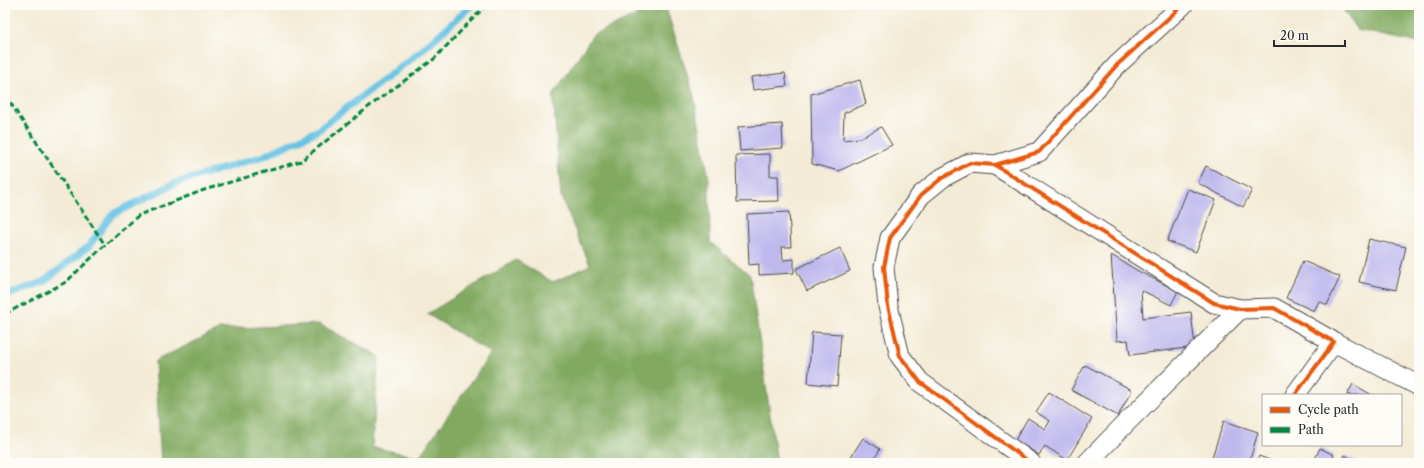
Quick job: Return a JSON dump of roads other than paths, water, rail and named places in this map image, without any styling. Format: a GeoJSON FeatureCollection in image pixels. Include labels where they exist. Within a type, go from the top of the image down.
{"type":"FeatureCollection","features":[{"type":"Feature","properties":{"kind":"street"},"geometry":{"type":"LineString","coordinates":[[1031,463],[920,382],[900,356],[888,306],[884,267],[890,238],[921,195],[942,178],[970,163],[995,165],[1038,152],[1117,65],[1183,5]]}},
{"type":"Feature","properties":{"kind":"street"},"geometry":{"type":"LineString","coordinates":[[995,165],[1214,303],[1240,309],[1274,308],[1334,342],[1419,386]]}},
{"type":"Feature","properties":{"kind":"street"},"geometry":{"type":"LineString","coordinates":[[1087,463],[1240,309]]}},
{"type":"Feature","properties":{"kind":"street"},"geometry":{"type":"LineString","coordinates":[[1296,394],[1334,342]]}},
{"type":"Feature","properties":{"kind":"waterway"},"geometry":{"type":"LineString","coordinates":[[5,296],[43,282],[88,247],[113,214],[176,183],[264,156],[317,131],[421,51],[472,5]]}}]}
